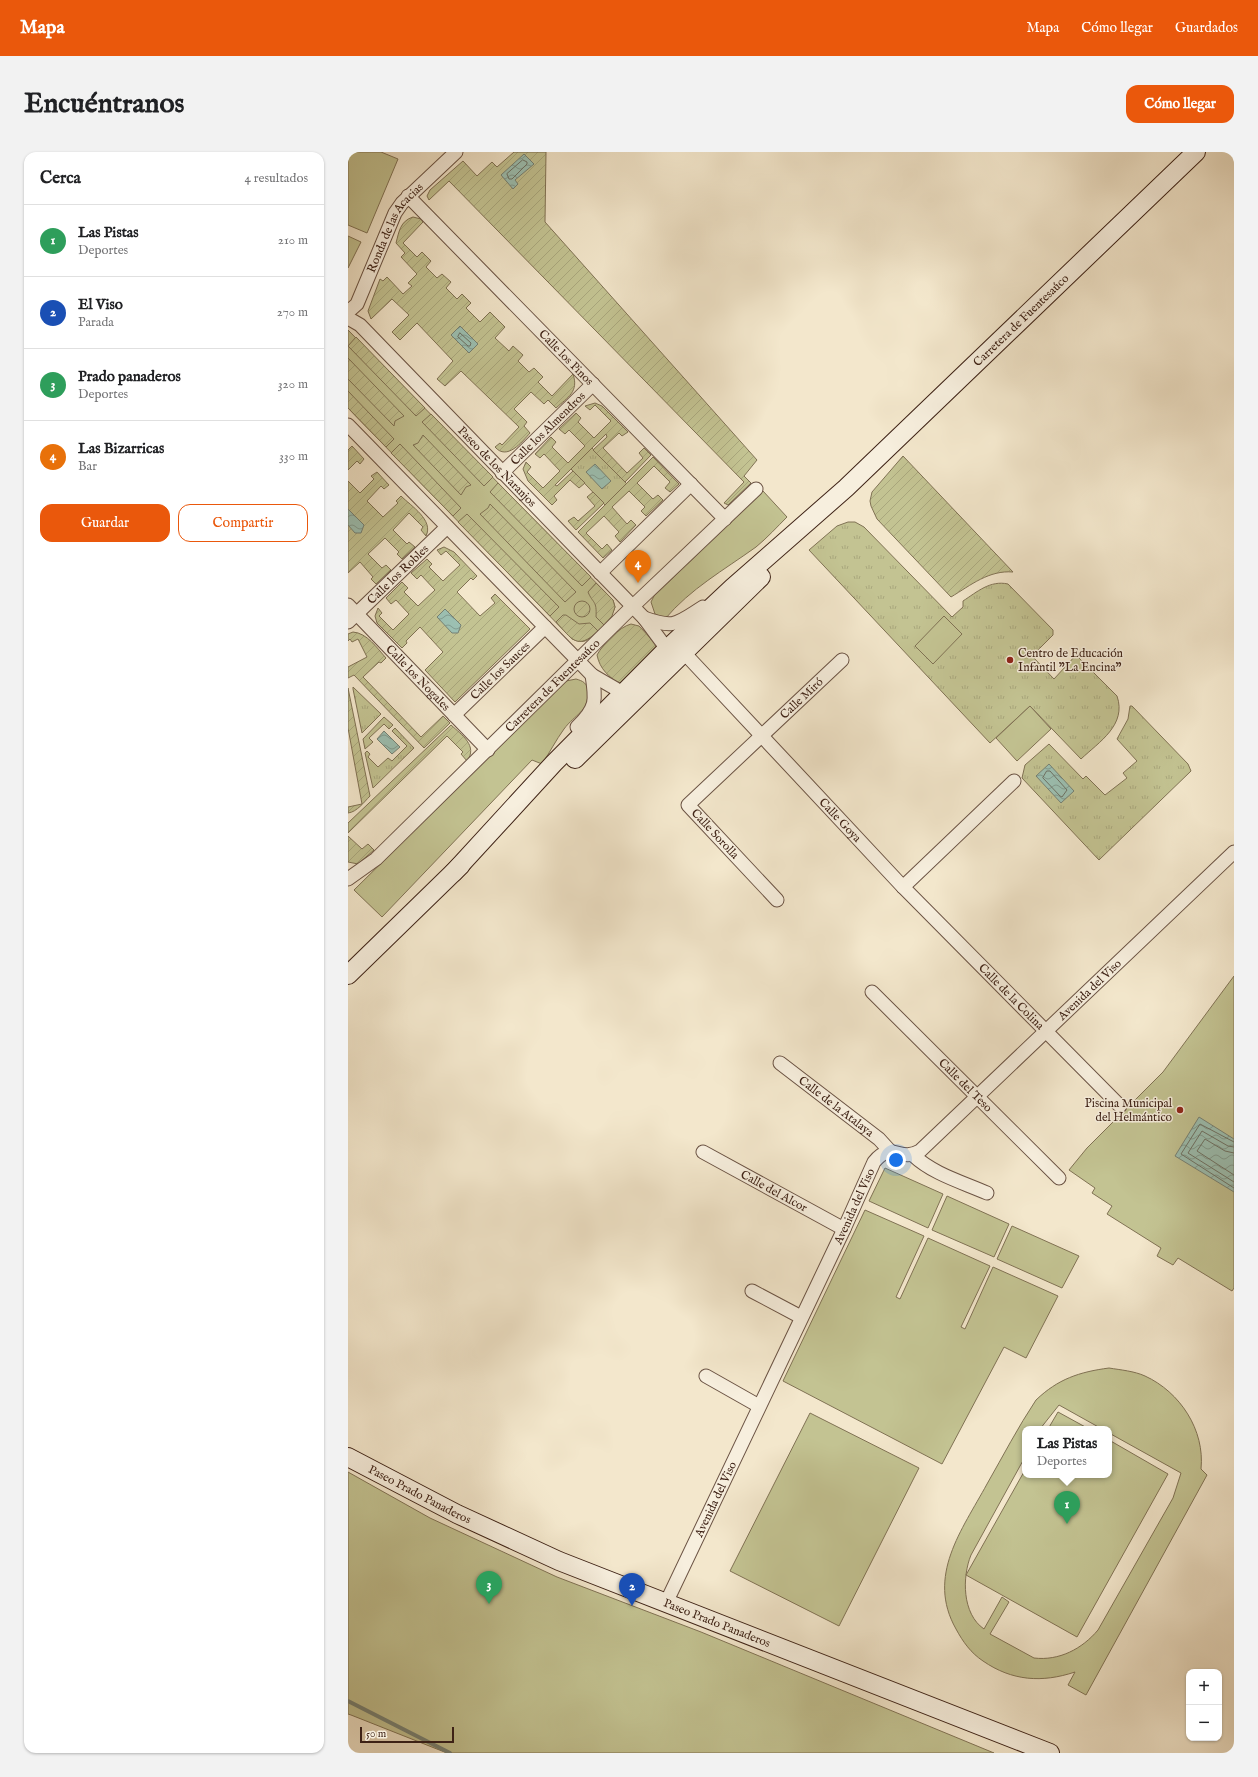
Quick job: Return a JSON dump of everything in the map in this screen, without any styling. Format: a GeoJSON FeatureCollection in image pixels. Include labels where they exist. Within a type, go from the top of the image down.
{"type":"FeatureCollection","features":[{"type":"Feature","properties":{"kind":"main road","name":"Carretera de Fuentesaúco"},"geometry":{"type":"LineString","coordinates":[[675,652],[701,617],[846,488],[1196,152]]}},
{"type":"Feature","properties":{"kind":"main road","name":"Carretera de Fuentesaúco"},"geometry":{"type":"LineString","coordinates":[[675,652],[796,544],[846,488]]}},
{"type":"Feature","properties":{"kind":"main road"},"geometry":{"type":"LineString","coordinates":[[453,873],[554,763],[631,695],[664,661],[675,652]]}},
{"type":"Feature","properties":{"kind":"main road"},"geometry":{"type":"LineString","coordinates":[[348,975],[453,873],[595,739],[631,695]]}},
{"type":"Feature","properties":{"kind":"main road","name":"Paseo Prado Panaderos"},"geometry":{"type":"LineString","coordinates":[[348,1457],[450,1511],[559,1561],[1050,1753]]}},
{"type":"Feature","properties":{"kind":"street","name":"Ronda de las Acacias"},"geometry":{"type":"LineString","coordinates":[[348,312],[357,304],[395,213],[408,196],[456,152]]}},
{"type":"Feature","properties":{"kind":"street","name":"Calle los Pinos"},"geometry":{"type":"LineString","coordinates":[[408,196],[725,519]]}},
{"type":"Feature","properties":{"kind":"street","name":"Paseo de los Naranjos"},"geometry":{"type":"LineString","coordinates":[[348,318],[360,325],[644,618],[675,652]]}},
{"type":"Feature","properties":{"kind":"street","name":"Calle los Almendros"},"geometry":{"type":"LineString","coordinates":[[502,473],[593,384]]}},
{"type":"Feature","properties":{"kind":"street"},"geometry":{"type":"LineString","coordinates":[[348,425],[592,675],[631,695]]}},
{"type":"Feature","properties":{"kind":"street"},"geometry":{"type":"LineString","coordinates":[[600,573],[691,484]]}},
{"type":"Feature","properties":{"kind":"street","name":"Carretera de Fuentesaúco"},"geometry":{"type":"LineString","coordinates":[[348,880],[376,859],[579,661],[632,607],[756,488]]}},
{"type":"Feature","properties":{"kind":"street","name":"Calle los Robles"},"geometry":{"type":"LineString","coordinates":[[353,618],[447,527]]}},
{"type":"Feature","properties":{"kind":"street","name":"Paseo de los Naranjos"},"geometry":{"type":"LineString","coordinates":[[644,618],[665,625],[680,622],[732,588]]}},
{"type":"Feature","properties":{"kind":"street","name":"Calle los Nogales"},"geometry":{"type":"LineString","coordinates":[[348,605],[353,618],[454,715],[488,750]]}},
{"type":"Feature","properties":{"kind":"street","name":"Calle los Sauces"},"geometry":{"type":"LineString","coordinates":[[454,715],[545,627]]}},
{"type":"Feature","properties":{"kind":"street","name":"Calle Goya"},"geometry":{"type":"LineString","coordinates":[[675,652],[688,657],[903,887]]}},
{"type":"Feature","properties":{"kind":"street","name":"Calle Miró"},"geometry":{"type":"LineString","coordinates":[[761,736],[842,660]]}},
{"type":"Feature","properties":{"kind":"street"},"geometry":{"type":"LineString","coordinates":[[554,763],[574,731],[590,715],[595,697],[592,675]]}},
{"type":"Feature","properties":{"kind":"street","name":"Calle Sorolla"},"geometry":{"type":"LineString","coordinates":[[761,736],[688,805],[776,900]]}},
{"type":"Feature","properties":{"kind":"street"},"geometry":{"type":"LineString","coordinates":[[903,887],[1014,780]]}},
{"type":"Feature","properties":{"kind":"street","name":"Avenida del Viso"},"geometry":{"type":"LineString","coordinates":[[913,1155],[920,1152],[1234,852]]}},
{"type":"Feature","properties":{"kind":"street","name":"Calle de la Colina"},"geometry":{"type":"LineString","coordinates":[[903,887],[1120,1106]]}},
{"type":"Feature","properties":{"kind":"street","name":"Calle del Teso"},"geometry":{"type":"LineString","coordinates":[[872,992],[1059,1178]]}},
{"type":"Feature","properties":{"kind":"street","name":"Calle de la Atalaya"},"geometry":{"type":"LineString","coordinates":[[780,1063],[879,1139],[890,1151]]}},
{"type":"Feature","properties":{"kind":"street"},"geometry":{"type":"LineString","coordinates":[[890,1151],[901,1155],[913,1155],[920,1162],[938,1172],[987,1193]]}},
{"type":"Feature","properties":{"kind":"street","name":"Avenida del Viso"},"geometry":{"type":"LineString","coordinates":[[666,1603],[844,1229],[874,1162],[881,1153],[890,1151]]}},
{"type":"Feature","properties":{"kind":"street","name":"Calle del Alcor"},"geometry":{"type":"LineString","coordinates":[[703,1152],[844,1229]]}},
{"type":"Feature","properties":{"kind":"street"},"geometry":{"type":"LineString","coordinates":[[752,1291],[801,1317]]}},
{"type":"Feature","properties":{"kind":"street"},"geometry":{"type":"LineString","coordinates":[[706,1376],[759,1406]]}},
{"type":"Feature","properties":{"kind":"green space"},"geometry":{"type":"Polygon","coordinates":[[[348,152],[381,152],[398,159],[367,233],[348,225],[348,152]]]}},
{"type":"Feature","properties":{"kind":"green space"},"geometry":{"type":"Polygon","coordinates":[[[514,152],[546,152],[545,222],[757,460],[744,476],[751,483],[728,505],[724,503],[744,482],[449,181],[429,200],[427,196],[430,190],[463,161],[477,176],[492,162],[497,167],[514,152]]]}},
{"type":"Feature","properties":{"kind":"green space"},"geometry":{"type":"Polygon","coordinates":[[[413,217],[421,219],[423,222],[403,243],[417,257],[422,252],[431,261],[426,267],[437,278],[442,274],[451,282],[446,288],[457,299],[462,294],[471,303],[466,308],[480,322],[490,312],[505,327],[495,338],[509,351],[513,346],[523,355],[518,361],[529,372],[534,368],[543,377],[538,382],[552,396],[573,374],[575,385],[571,394],[556,408],[548,400],[544,404],[531,392],[514,409],[527,422],[524,426],[530,433],[514,449],[504,452],[495,447],[500,443],[502,445],[519,427],[461,371],[445,386],[437,379],[453,361],[417,323],[400,340],[392,332],[409,315],[392,299],[371,319],[368,311],[380,279],[383,281],[387,277],[403,294],[412,286],[408,283],[417,274],[401,257],[405,253],[396,243],[399,231],[403,224],[405,221],[413,217]]]}},
{"type":"Feature","properties":{"kind":"green space"},"geometry":{"type":"Polygon","coordinates":[[[348,236],[361,242],[348,268],[348,236]]]}},
{"type":"Feature","properties":{"kind":"green space"},"geometry":{"type":"Polygon","coordinates":[[[348,330],[613,600],[615,607],[614,611],[608,620],[591,638],[581,642],[572,639],[348,408],[348,330]]]}},
{"type":"Feature","properties":{"kind":"green space"},"geometry":{"type":"Polygon","coordinates":[[[356,337],[425,408],[416,416],[348,346],[356,337]]]}},
{"type":"Feature","properties":{"kind":"green space"},"geometry":{"type":"Polygon","coordinates":[[[348,358],[404,416],[395,421],[394,426],[348,379],[348,358]]]}},
{"type":"Feature","properties":{"kind":"green space"},"geometry":{"type":"Polygon","coordinates":[[[348,391],[394,439],[386,447],[348,408],[348,391]]]}},
{"type":"Feature","properties":{"kind":"green space"},"geometry":{"type":"Polygon","coordinates":[[[595,403],[602,406],[628,432],[622,436],[619,433],[603,448],[627,473],[643,458],[639,453],[644,448],[651,455],[625,482],[593,450],[607,437],[606,434],[555,485],[557,486],[573,471],[585,483],[579,488],[570,480],[554,496],[557,500],[552,505],[528,481],[523,469],[526,462],[531,467],[527,472],[543,488],[560,471],[544,454],[540,458],[535,454],[551,437],[556,442],[552,447],[568,463],[585,446],[569,430],[565,434],[559,429],[576,413],[581,418],[578,422],[594,438],[611,421],[595,405],[590,410],[585,406],[595,403]]]}},
{"type":"Feature","properties":{"kind":"green space"},"geometry":{"type":"Polygon","coordinates":[[[431,414],[493,477],[484,486],[422,422],[431,414]]]}},
{"type":"Feature","properties":{"kind":"green space"},"geometry":{"type":"Polygon","coordinates":[[[423,435],[471,485],[466,487],[461,495],[413,445],[418,443],[423,435]]]}},
{"type":"Feature","properties":{"kind":"green space"},"geometry":{"type":"Polygon","coordinates":[[[400,444],[461,508],[453,516],[391,453],[400,444]]]}},
{"type":"Feature","properties":{"kind":"green space"},"geometry":{"type":"Polygon","coordinates":[[[352,446],[364,459],[360,464],[357,461],[348,470],[348,450],[352,446]]]}},
{"type":"Feature","properties":{"kind":"green space"},"geometry":{"type":"Polygon","coordinates":[[[592,448],[627,484],[605,505],[571,469],[592,448]]]}},
{"type":"Feature","properties":{"kind":"green space"},"geometry":{"type":"Polygon","coordinates":[[[903,456],[1013,572],[996,573],[980,579],[951,597],[877,519],[870,501],[872,492],[903,456]]]}},
{"type":"Feature","properties":{"kind":"green space"},"geometry":{"type":"Polygon","coordinates":[[[653,457],[679,484],[670,492],[665,488],[670,482],[654,466],[637,483],[653,499],[658,495],[663,500],[646,516],[641,511],[645,507],[629,491],[612,507],[627,524],[631,520],[636,525],[620,542],[615,536],[619,532],[604,516],[586,533],[602,549],[607,544],[612,550],[603,558],[578,532],[653,457]]]}},
{"type":"Feature","properties":{"kind":"green space"},"geometry":{"type":"Polygon","coordinates":[[[377,472],[389,485],[384,489],[381,486],[367,501],[383,517],[398,503],[396,501],[401,496],[424,519],[428,530],[426,536],[421,530],[423,527],[409,513],[393,530],[407,544],[409,542],[415,547],[402,559],[397,554],[399,552],[385,538],[368,554],[382,568],[386,565],[391,570],[376,584],[371,579],[373,577],[360,562],[348,573],[348,481],[360,493],[374,479],[371,476],[377,472]]]}},
{"type":"Feature","properties":{"kind":"green space"},"geometry":{"type":"Polygon","coordinates":[[[498,483],[591,577],[582,586],[490,492],[498,483]]]}},
{"type":"Feature","properties":{"kind":"green space"},"geometry":{"type":"Polygon","coordinates":[[[763,491],[787,517],[756,547],[685,598],[665,619],[655,614],[651,602],[654,596],[763,491]]]}},
{"type":"Feature","properties":{"kind":"green space"},"geometry":{"type":"Polygon","coordinates":[[[593,492],[604,503],[576,530],[568,521],[574,517],[578,521],[595,506],[587,497],[593,492]]]}},
{"type":"Feature","properties":{"kind":"green space"},"geometry":{"type":"Polygon","coordinates":[[[490,504],[576,592],[565,602],[480,514],[488,508],[490,504]]]}},
{"type":"Feature","properties":{"kind":"green space"},"geometry":{"type":"Polygon","coordinates":[[[467,514],[559,607],[550,616],[458,522],[467,514]]]}},
{"type":"Feature","properties":{"kind":"green space"},"geometry":{"type":"Polygon","coordinates":[[[848,522],[855,522],[864,527],[952,617],[963,607],[963,601],[984,588],[1001,583],[1008,584],[1053,630],[1053,635],[1032,656],[1054,679],[1076,655],[1117,696],[1119,706],[1118,716],[1110,732],[1081,759],[1030,706],[990,743],[809,550],[837,526],[848,522]]]}},
{"type":"Feature","properties":{"kind":"green space"},"geometry":{"type":"Polygon","coordinates":[[[444,547],[454,552],[477,576],[473,580],[471,578],[457,592],[480,616],[495,603],[491,598],[495,594],[530,629],[455,702],[425,670],[443,652],[420,627],[406,641],[407,643],[402,648],[377,623],[375,616],[378,608],[382,613],[379,616],[393,630],[409,614],[396,600],[391,604],[386,598],[402,582],[408,588],[404,592],[418,606],[435,590],[421,575],[417,579],[411,573],[427,559],[432,564],[429,567],[443,581],[460,565],[446,551],[441,555],[437,550],[444,547]]]}},
{"type":"Feature","properties":{"kind":"green space"},"geometry":{"type":"Polygon","coordinates":[[[596,583],[613,600],[615,607],[612,616],[604,625],[596,617],[595,605],[588,592],[596,583]]]}},
{"type":"Feature","properties":{"kind":"green space"},"geometry":{"type":"Polygon","coordinates":[[[579,601],[585,601],[590,606],[588,615],[585,617],[579,617],[574,612],[574,606],[579,601]]]}},
{"type":"Feature","properties":{"kind":"green space"},"geometry":{"type":"Polygon","coordinates":[[[563,615],[566,615],[579,624],[590,623],[598,631],[585,640],[575,640],[571,638],[556,622],[563,615]]]}},
{"type":"Feature","properties":{"kind":"green space"},"geometry":{"type":"Polygon","coordinates":[[[944,616],[962,634],[933,664],[915,646],[944,616]]]}},
{"type":"Feature","properties":{"kind":"green space"},"geometry":{"type":"Polygon","coordinates":[[[631,624],[639,626],[658,646],[620,685],[603,669],[597,655],[612,636],[631,624]]]}},
{"type":"Feature","properties":{"kind":"green space"},"geometry":{"type":"Polygon","coordinates":[[[353,632],[367,638],[386,658],[381,663],[379,662],[363,677],[421,737],[443,716],[450,723],[424,748],[354,675],[348,678],[348,667],[367,657],[358,639],[352,642],[350,639],[348,641],[348,634],[353,632]]]}},
{"type":"Feature","properties":{"kind":"green space"},"geometry":{"type":"Polygon","coordinates":[[[576,679],[583,682],[587,686],[588,698],[586,704],[558,737],[542,764],[532,760],[382,917],[354,890],[566,681],[576,679]]]}},
{"type":"Feature","properties":{"kind":"green space"},"geometry":{"type":"Polygon","coordinates":[[[353,687],[381,714],[362,733],[353,689],[353,687]]]}},
{"type":"Feature","properties":{"kind":"green space"},"geometry":{"type":"Polygon","coordinates":[[[348,688],[370,796],[363,804],[357,809],[348,813],[348,807],[362,804],[348,728],[348,688]]]}},
{"type":"Feature","properties":{"kind":"green space"},"geometry":{"type":"Polygon","coordinates":[[[1030,706],[1051,729],[1017,761],[996,738],[1030,706]]]}},
{"type":"Feature","properties":{"kind":"green space"},"geometry":{"type":"Polygon","coordinates":[[[1130,706],[1132,706],[1188,764],[1191,771],[1099,860],[1022,778],[1025,765],[1049,744],[1083,779],[1086,776],[1105,795],[1127,778],[1123,773],[1137,761],[1117,739],[1128,719],[1130,706]]]}},
{"type":"Feature","properties":{"kind":"green space"},"geometry":{"type":"Polygon","coordinates":[[[384,717],[393,725],[389,729],[384,724],[369,738],[373,742],[365,749],[363,739],[384,717]]]}},
{"type":"Feature","properties":{"kind":"green space"},"geometry":{"type":"Polygon","coordinates":[[[451,725],[464,737],[470,746],[470,756],[467,761],[461,754],[463,752],[447,736],[348,833],[348,823],[451,725]]]}},
{"type":"Feature","properties":{"kind":"green space"},"geometry":{"type":"Polygon","coordinates":[[[395,728],[414,748],[373,788],[365,753],[367,751],[370,754],[368,757],[378,767],[388,758],[392,761],[407,746],[392,731],[395,728]]]}},
{"type":"Feature","properties":{"kind":"green space"},"geometry":{"type":"Polygon","coordinates":[[[348,836],[362,849],[368,844],[374,850],[358,864],[348,862],[348,836]]]}},
{"type":"Feature","properties":{"kind":"green space","name":"Piscina Municipal del Helmántico"},"geometry":{"type":"Polygon","coordinates":[[[1234,976],[1234,1288],[1232,1291],[1178,1258],[1173,1265],[1157,1256],[1161,1248],[1107,1214],[1112,1206],[1092,1193],[1095,1188],[1069,1170],[1087,1148],[1163,1072],[1234,976]]]}},
{"type":"Feature","properties":{"kind":"green space"},"geometry":{"type":"Polygon","coordinates":[[[885,1168],[943,1194],[928,1228],[869,1201],[885,1168]]]}},
{"type":"Feature","properties":{"kind":"green space"},"geometry":{"type":"Polygon","coordinates":[[[947,1196],[1009,1224],[994,1257],[932,1230],[947,1196]]]}},
{"type":"Feature","properties":{"kind":"green space"},"geometry":{"type":"Polygon","coordinates":[[[865,1210],[924,1236],[896,1297],[900,1299],[928,1238],[990,1266],[961,1327],[965,1329],[993,1267],[1058,1296],[1026,1358],[1004,1347],[942,1464],[783,1381],[865,1210]]]}},
{"type":"Feature","properties":{"kind":"green space"},"geometry":{"type":"Polygon","coordinates":[[[1012,1226],[1079,1256],[1062,1288],[997,1259],[1012,1226]]]}},
{"type":"Feature","properties":{"kind":"green space"},"geometry":{"type":"Polygon","coordinates":[[[1109,1368],[1136,1373],[1158,1383],[1169,1392],[1188,1414],[1194,1427],[1199,1440],[1201,1469],[1207,1475],[1086,1695],[1068,1685],[1075,1672],[1051,1678],[1028,1678],[1005,1673],[983,1661],[968,1647],[956,1629],[948,1609],[945,1590],[946,1572],[958,1536],[1036,1400],[1052,1387],[1061,1382],[1079,1374],[1109,1368]],[[1059,1405],[1042,1426],[1022,1426],[1022,1462],[971,1555],[968,1564],[965,1584],[971,1614],[984,1629],[1002,1597],[1009,1602],[990,1634],[1034,1658],[1052,1658],[1069,1652],[1085,1643],[1098,1630],[1173,1498],[1181,1473],[1112,1435],[1112,1426],[1097,1426],[1059,1405]]]}},
{"type":"Feature","properties":{"kind":"green space"},"geometry":{"type":"Polygon","coordinates":[[[1058,1412],[1084,1426],[1050,1426],[1058,1412]]]}},
{"type":"Feature","properties":{"kind":"green space"},"geometry":{"type":"Polygon","coordinates":[[[810,1413],[919,1468],[839,1626],[730,1571],[810,1413]]]}},
{"type":"Feature","properties":{"kind":"green space"},"geometry":{"type":"Polygon","coordinates":[[[1112,1442],[1168,1474],[1077,1637],[966,1575],[1022,1475],[1022,1478],[1112,1478],[1112,1442]]]}},
{"type":"Feature","properties":{"kind":"green space"},"geometry":{"type":"Polygon","coordinates":[[[348,1472],[430,1518],[557,1577],[701,1632],[994,1753],[447,1753],[348,1714],[348,1472]]]}},
{"type":"Feature","properties":{"kind":"water"},"geometry":{"type":"Polygon","coordinates":[[[524,154],[534,164],[515,180],[518,184],[513,189],[501,175],[524,154]]]}},
{"type":"Feature","properties":{"kind":"water"},"geometry":{"type":"Polygon","coordinates":[[[460,326],[478,344],[469,353],[451,335],[460,326]]]}},
{"type":"Feature","properties":{"kind":"water"},"geometry":{"type":"Polygon","coordinates":[[[595,464],[611,481],[602,489],[586,472],[595,464]]]}},
{"type":"Feature","properties":{"kind":"water"},"geometry":{"type":"Polygon","coordinates":[[[348,509],[364,525],[361,533],[355,533],[348,525],[348,509]]]}},
{"type":"Feature","properties":{"kind":"water"},"geometry":{"type":"Polygon","coordinates":[[[445,609],[461,625],[458,633],[452,633],[437,617],[445,609]]]}},
{"type":"Feature","properties":{"kind":"water"},"geometry":{"type":"Polygon","coordinates":[[[384,731],[400,747],[392,754],[377,739],[384,731]]]}},
{"type":"Feature","properties":{"kind":"water"},"geometry":{"type":"Polygon","coordinates":[[[1049,764],[1074,791],[1061,803],[1036,776],[1049,764]]]}},
{"type":"Feature","properties":{"kind":"water"},"geometry":{"type":"Polygon","coordinates":[[[1199,1117],[1234,1139],[1234,1192],[1175,1156],[1199,1117]]]}},
{"type":"Feature","properties":{"kind":"waterway"},"geometry":{"type":"LineString","coordinates":[[348,1701],[450,1753]]}},
{"type":"Feature","properties":{"kind":"place","name":"Las Bizarricas"},"geometry":{"type":"Point","coordinates":[638,583]}},
{"type":"Feature","properties":{"kind":"place","name":"Centro de Educación Infantil \"La Encina\""},"geometry":{"type":"Point","coordinates":[1010,660]}},
{"type":"Feature","properties":{"kind":"place","name":"Piscina Municipal del Helmántico"},"geometry":{"type":"Point","coordinates":[1180,1110]}},
{"type":"Feature","properties":{"kind":"place","name":"Las Pistas"},"geometry":{"type":"Point","coordinates":[1067,1524]}},
{"type":"Feature","properties":{"kind":"place","name":"Prado panaderos"},"geometry":{"type":"Point","coordinates":[489,1604]}},
{"type":"Feature","properties":{"kind":"place","name":"El Viso"},"geometry":{"type":"Point","coordinates":[632,1606]}}]}
